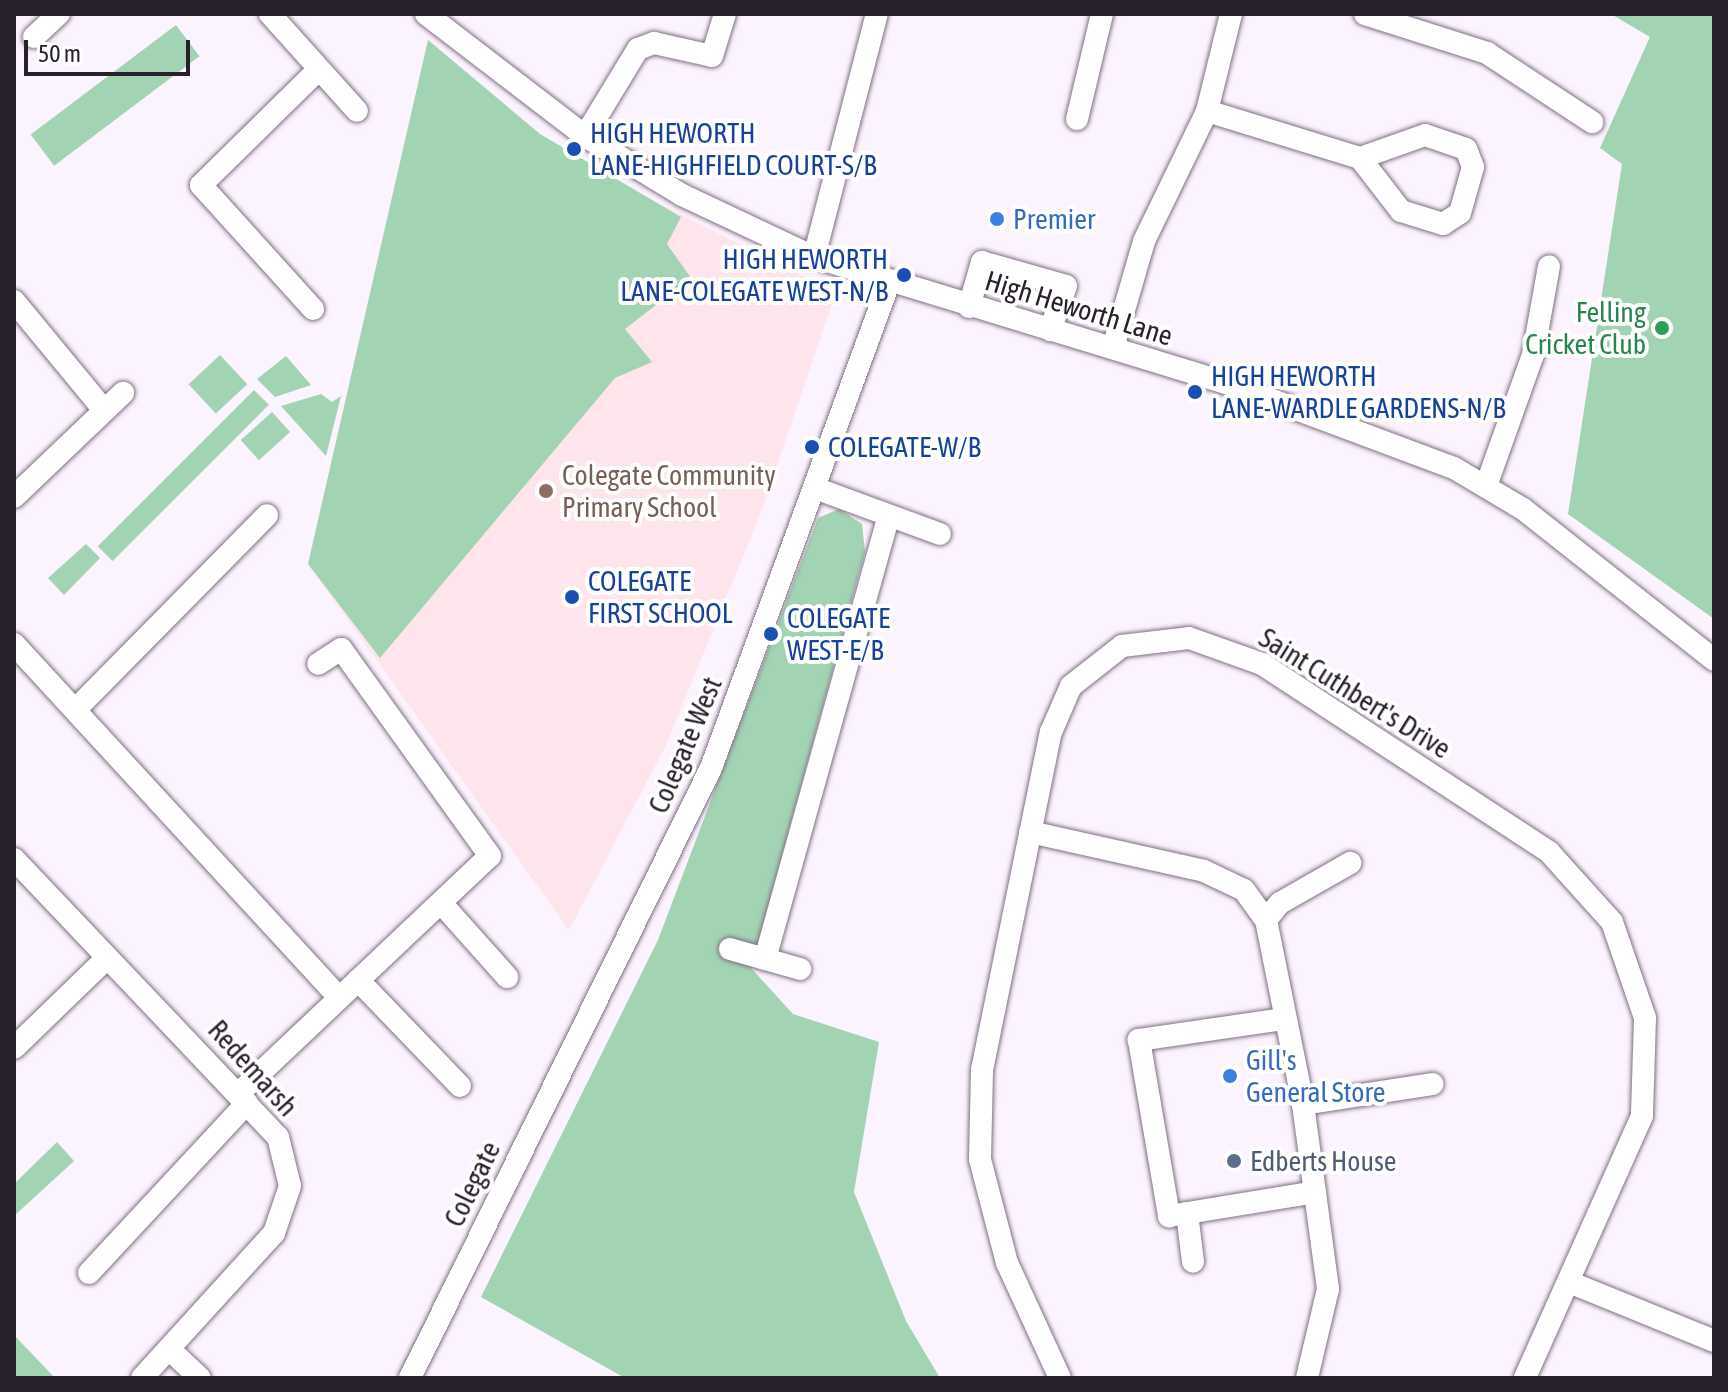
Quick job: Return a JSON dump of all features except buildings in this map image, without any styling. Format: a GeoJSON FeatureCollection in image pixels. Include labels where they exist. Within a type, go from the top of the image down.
{"type":"FeatureCollection","features":[{"type":"Feature","properties":{"kind":"street"},"geometry":{"type":"LineString","coordinates":[[34,37],[59,14]]}},
{"type":"Feature","properties":{"kind":"street"},"geometry":{"type":"LineString","coordinates":[[270,14],[357,111]]}},
{"type":"Feature","properties":{"kind":"street","name":"High Heworth Lane"},"geometry":{"type":"LineString","coordinates":[[426,14],[585,136],[682,195],[814,257],[889,283],[1113,348],[1367,430],[1486,486],[1714,660]]}},
{"type":"Feature","properties":{"kind":"street"},"geometry":{"type":"LineString","coordinates":[[585,136],[638,49],[654,43],[712,56],[725,14]]}},
{"type":"Feature","properties":{"kind":"street"},"geometry":{"type":"LineString","coordinates":[[814,257],[877,14]]}},
{"type":"Feature","properties":{"kind":"street"},"geometry":{"type":"LineString","coordinates":[[1077,119],[1102,14]]}},
{"type":"Feature","properties":{"kind":"street"},"geometry":{"type":"LineString","coordinates":[[1113,348],[1144,241],[1207,111],[1231,14]]}},
{"type":"Feature","properties":{"kind":"street"},"geometry":{"type":"LineString","coordinates":[[1365,14],[1487,53],[1592,122]]}},
{"type":"Feature","properties":{"kind":"street"},"geometry":{"type":"LineString","coordinates":[[313,309],[201,185],[319,69]]}},
{"type":"Feature","properties":{"kind":"street"},"geometry":{"type":"LineString","coordinates":[[1207,111],[1360,158],[1401,211],[1443,224],[1460,213],[1473,167],[1466,149],[1425,135],[1360,158]]}},
{"type":"Feature","properties":{"kind":"street"},"geometry":{"type":"LineString","coordinates":[[969,307],[982,262],[1066,286],[1050,330]]}},
{"type":"Feature","properties":{"kind":"street"},"geometry":{"type":"LineString","coordinates":[[1486,486],[1533,355],[1549,266]]}},
{"type":"Feature","properties":{"kind":"street","name":"Colegate West"},"geometry":{"type":"LineString","coordinates":[[586,1015],[711,768],[889,283]]}},
{"type":"Feature","properties":{"kind":"street"},"geometry":{"type":"LineString","coordinates":[[14,301],[104,410]]}},
{"type":"Feature","properties":{"kind":"street"},"geometry":{"type":"LineString","coordinates":[[14,497],[123,393]]}},
{"type":"Feature","properties":{"kind":"street"},"geometry":{"type":"LineString","coordinates":[[815,488],[940,534]]}},
{"type":"Feature","properties":{"kind":"street"},"geometry":{"type":"LineString","coordinates":[[76,709],[267,515]]}},
{"type":"Feature","properties":{"kind":"street"},"geometry":{"type":"LineString","coordinates":[[765,959],[888,517]]}},
{"type":"Feature","properties":{"kind":"street","name":"Saint Cuthbert's Drive"},"geometry":{"type":"LineString","coordinates":[[1060,1378],[1007,1263],[980,1159],[982,1070],[1051,732],[1071,686],[1122,646],[1189,638],[1262,664],[1549,852],[1612,922],[1645,1018],[1642,1116],[1525,1378]]}},
{"type":"Feature","properties":{"kind":"street"},"geometry":{"type":"LineString","coordinates":[[14,644],[339,997]]}},
{"type":"Feature","properties":{"kind":"street"},"geometry":{"type":"LineString","coordinates":[[89,1273],[243,1098],[339,997],[490,856],[341,649],[318,664]]}},
{"type":"Feature","properties":{"kind":"street"},"geometry":{"type":"LineString","coordinates":[[1030,832],[1204,871],[1244,890],[1266,920],[1303,1104],[1328,1289],[1307,1378]]}},
{"type":"Feature","properties":{"kind":"street","name":"Redemarsh"},"geometry":{"type":"LineString","coordinates":[[14,859],[278,1137],[290,1186],[274,1233],[142,1378]]}},
{"type":"Feature","properties":{"kind":"street"},"geometry":{"type":"LineString","coordinates":[[1266,920],[1280,903],[1350,863]]}},
{"type":"Feature","properties":{"kind":"street"},"geometry":{"type":"LineString","coordinates":[[442,904],[507,977]]}},
{"type":"Feature","properties":{"kind":"street"},"geometry":{"type":"LineString","coordinates":[[730,949],[800,969]]}},
{"type":"Feature","properties":{"kind":"street"},"geometry":{"type":"LineString","coordinates":[[14,1048],[107,958]]}},
{"type":"Feature","properties":{"kind":"street"},"geometry":{"type":"LineString","coordinates":[[358,980],[460,1086]]}},
{"type":"Feature","properties":{"kind":"street","name":"Colegate"},"geometry":{"type":"LineString","coordinates":[[410,1378],[586,1015]]}},
{"type":"Feature","properties":{"kind":"street"},"geometry":{"type":"LineString","coordinates":[[1284,1019],[1139,1040],[1169,1216],[1315,1192]]}},
{"type":"Feature","properties":{"kind":"street"},"geometry":{"type":"LineString","coordinates":[[1303,1104],[1432,1084]]}},
{"type":"Feature","properties":{"kind":"street"},"geometry":{"type":"LineString","coordinates":[[1187,1213],[1193,1262]]}},
{"type":"Feature","properties":{"kind":"street"},"geometry":{"type":"LineString","coordinates":[[1569,1282],[1714,1341]]}},
{"type":"Feature","properties":{"kind":"street"},"geometry":{"type":"LineString","coordinates":[[169,1349],[200,1378]]}},
{"type":"Feature","properties":{"kind":"shaded area","name":"Colegate Community Primary School"},"geometry":{"type":"Polygon","coordinates":[[[428,40],[540,134],[609,179],[836,292],[760,515],[666,745],[569,930],[308,564],[428,40]]]}},
{"type":"Feature","properties":{"kind":"green space"},"geometry":{"type":"Polygon","coordinates":[[[1611,14],[1714,14],[1714,619],[1568,514],[1622,164],[1600,148],[1650,37],[1611,14]]]}},
{"type":"Feature","properties":{"kind":"green space"},"geometry":{"type":"Polygon","coordinates":[[[176,25],[199,56],[54,166],[31,135],[176,25]]]}},
{"type":"Feature","properties":{"kind":"green space"},"geometry":{"type":"Polygon","coordinates":[[[428,40],[540,134],[681,217],[667,244],[691,278],[625,329],[652,362],[615,378],[380,658],[308,564],[428,40]]]}},
{"type":"Feature","properties":{"kind":"green space"},"geometry":{"type":"Polygon","coordinates":[[[220,355],[247,384],[216,414],[189,384],[220,355]]]}},
{"type":"Feature","properties":{"kind":"green space"},"geometry":{"type":"Polygon","coordinates":[[[286,356],[311,385],[275,397],[257,379],[286,356]]]}},
{"type":"Feature","properties":{"kind":"green space"},"geometry":{"type":"Polygon","coordinates":[[[254,390],[269,405],[113,561],[98,546],[254,390]]]}},
{"type":"Feature","properties":{"kind":"green space"},"geometry":{"type":"Polygon","coordinates":[[[321,394],[332,402],[341,396],[326,456],[281,406],[321,394]]]}},
{"type":"Feature","properties":{"kind":"green space"},"geometry":{"type":"Polygon","coordinates":[[[272,412],[290,432],[259,460],[241,440],[272,412]]]}},
{"type":"Feature","properties":{"kind":"green space"},"geometry":{"type":"Polygon","coordinates":[[[839,509],[862,524],[865,552],[751,968],[793,1014],[879,1042],[854,1192],[906,1321],[940,1378],[625,1378],[481,1297],[658,940],[818,518],[839,509]]]}},
{"type":"Feature","properties":{"kind":"green space"},"geometry":{"type":"Polygon","coordinates":[[[86,544],[100,558],[64,595],[48,578],[86,544]]]}},
{"type":"Feature","properties":{"kind":"green space"},"geometry":{"type":"Polygon","coordinates":[[[57,1142],[74,1161],[14,1216],[14,1184],[57,1142]]]}},
{"type":"Feature","properties":{"kind":"green space"},"geometry":{"type":"Polygon","coordinates":[[[14,1335],[55,1378],[14,1378],[14,1335]]]}},
{"type":"Feature","properties":{"kind":"place","name":"HIGH HEWORTH LANE-HIGHFIELD COURT-S/B"},"geometry":{"type":"Point","coordinates":[574,149]}},
{"type":"Feature","properties":{"kind":"place","name":"Premier"},"geometry":{"type":"Point","coordinates":[997,219]}},
{"type":"Feature","properties":{"kind":"place","name":"HIGH HEWORTH LANE-COLEGATE WEST-N/B"},"geometry":{"type":"Point","coordinates":[904,275]}},
{"type":"Feature","properties":{"kind":"place","name":"Felling Cricket Club"},"geometry":{"type":"Point","coordinates":[1662,328]}},
{"type":"Feature","properties":{"kind":"place","name":"HIGH HEWORTH LANE-WARDLE GARDENS-N/B"},"geometry":{"type":"Point","coordinates":[1195,392]}},
{"type":"Feature","properties":{"kind":"place","name":"COLEGATE-W/B"},"geometry":{"type":"Point","coordinates":[812,447]}},
{"type":"Feature","properties":{"kind":"place","name":"Colegate Community Primary School"},"geometry":{"type":"Point","coordinates":[546,491]}},
{"type":"Feature","properties":{"kind":"place","name":"COLEGATE FIRST SCHOOL"},"geometry":{"type":"Point","coordinates":[572,597]}},
{"type":"Feature","properties":{"kind":"place","name":"COLEGATE WEST-E/B"},"geometry":{"type":"Point","coordinates":[771,634]}},
{"type":"Feature","properties":{"kind":"place","name":"Gill's General Store"},"geometry":{"type":"Point","coordinates":[1230,1076]}},
{"type":"Feature","properties":{"kind":"place","name":"Edberts House"},"geometry":{"type":"Point","coordinates":[1234,1161]}}]}
